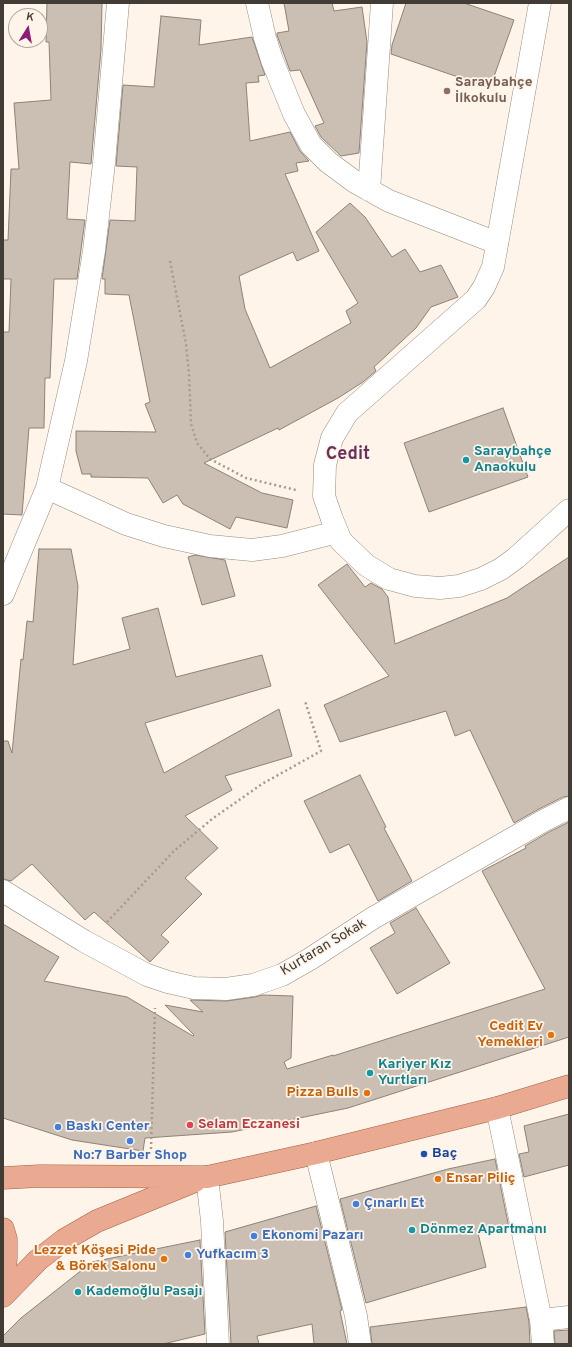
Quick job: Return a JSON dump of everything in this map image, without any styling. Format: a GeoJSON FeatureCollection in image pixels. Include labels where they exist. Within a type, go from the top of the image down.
{"type":"FeatureCollection","features":[{"type":"Feature","properties":{"kind":"main road"},"geometry":{"type":"LineString","coordinates":[[3,1296],[38,1260],[77,1232],[125,1208],[207,1177],[316,1153],[497,1108],[569,1086]]}},
{"type":"Feature","properties":{"kind":"main road"},"geometry":{"type":"LineString","coordinates":[[3,1178],[40,1176],[207,1177]]}},
{"type":"Feature","properties":{"kind":"main road"},"geometry":{"type":"LineString","coordinates":[[3,1229],[6,1239],[3,1296]]}},
{"type":"Feature","properties":{"kind":"street"},"geometry":{"type":"LineString","coordinates":[[3,594],[47,488],[76,361],[94,251],[104,163],[118,3]]}},
{"type":"Feature","properties":{"kind":"street"},"geometry":{"type":"LineString","coordinates":[[257,3],[272,60],[294,114],[311,145],[328,162],[355,182],[389,201],[497,243]]}},
{"type":"Feature","properties":{"kind":"street"},"geometry":{"type":"LineString","coordinates":[[369,190],[382,3]]}},
{"type":"Feature","properties":{"kind":"street"},"geometry":{"type":"LineString","coordinates":[[540,3],[493,267],[484,287],[476,299],[347,413],[332,438],[325,465],[324,496],[341,541],[366,565],[389,579],[415,586],[440,588],[459,586],[481,579],[501,568],[516,558],[569,510]]}},
{"type":"Feature","properties":{"kind":"street"},"geometry":{"type":"LineString","coordinates":[[47,488],[126,524],[164,536],[210,546],[252,550],[282,546],[337,532]]}},
{"type":"Feature","properties":{"kind":"street","name":"Kurtaran Sokak"},"geometry":{"type":"LineString","coordinates":[[3,891],[126,964],[168,982],[194,988],[226,989],[253,985],[282,975],[310,959],[373,918],[543,821],[569,808]]}},
{"type":"Feature","properties":{"kind":"street"},"geometry":{"type":"LineString","coordinates":[[497,1108],[541,1320],[543,1344]]}},
{"type":"Feature","properties":{"kind":"street"},"geometry":{"type":"LineString","coordinates":[[316,1153],[356,1316],[360,1344]]}},
{"type":"Feature","properties":{"kind":"street"},"geometry":{"type":"LineString","coordinates":[[207,1177],[212,1221],[218,1344]]}},
{"type":"Feature","properties":{"kind":"street"},"geometry":{"type":"LineString","coordinates":[[541,1320],[569,1317]]}},
{"type":"Feature","properties":{"kind":"path"},"geometry":{"type":"LineString","coordinates":[[170,261],[186,344],[191,424],[197,443],[210,459],[246,478],[324,496]]}},
{"type":"Feature","properties":{"kind":"path"},"geometry":{"type":"LineString","coordinates":[[88,942],[174,851],[206,824],[262,784],[321,751],[305,701]]}},
{"type":"Feature","properties":{"kind":"path"},"geometry":{"type":"LineString","coordinates":[[151,1152],[156,977]]}},
{"type":"Feature","properties":{"kind":"building"},"geometry":{"type":"Polygon","coordinates":[[[47,3],[102,3],[101,49],[91,164],[70,162],[67,219],[85,220],[77,279],[54,279],[50,378],[45,378],[44,428],[29,428],[22,515],[3,514],[3,332],[9,332],[11,279],[3,279],[3,240],[8,240],[11,169],[19,169],[14,103],[51,100],[47,3]]]}},
{"type":"Feature","properties":{"kind":"building"},"geometry":{"type":"Polygon","coordinates":[[[284,3],[332,3],[334,11],[362,7],[367,42],[359,153],[341,156],[321,137],[315,126],[324,123],[300,70],[290,71],[277,35],[277,33],[289,31],[284,3]]]}},
{"type":"Feature","properties":{"kind":"building"},"geometry":{"type":"Polygon","coordinates":[[[406,3],[464,3],[514,20],[490,88],[391,54],[392,45],[406,3]]]}},
{"type":"Feature","properties":{"kind":"building"},"geometry":{"type":"Polygon","coordinates":[[[161,16],[201,20],[199,45],[252,37],[265,75],[258,76],[259,82],[246,83],[250,141],[290,132],[300,151],[309,161],[296,163],[298,171],[285,174],[319,251],[297,261],[293,252],[239,276],[245,309],[270,368],[351,323],[346,311],[358,303],[316,232],[350,203],[365,217],[392,257],[405,249],[420,272],[441,265],[458,297],[431,307],[416,328],[374,367],[376,371],[363,382],[338,398],[279,430],[278,428],[204,463],[262,493],[293,500],[287,528],[236,517],[230,529],[183,504],[177,495],[163,503],[148,478],[91,477],[91,474],[82,474],[76,451],[76,431],[156,432],[145,404],[150,402],[129,295],[105,294],[105,279],[102,279],[110,220],[135,221],[137,167],[116,166],[123,85],[154,87],[161,16]]]}},
{"type":"Feature","properties":{"kind":"building","name":"Saraybahçe Anaokulu"},"geometry":{"type":"Polygon","coordinates":[[[503,408],[528,477],[429,512],[404,443],[503,408]]]}},
{"type":"Feature","properties":{"kind":"building"},"geometry":{"type":"Polygon","coordinates":[[[39,549],[71,549],[78,586],[73,665],[130,649],[122,618],[158,608],[176,677],[262,655],[271,686],[145,723],[164,773],[279,709],[292,756],[225,776],[232,790],[185,816],[218,848],[185,878],[202,894],[161,935],[169,942],[150,962],[94,912],[85,920],[32,864],[11,881],[3,879],[3,741],[8,741],[12,753],[21,659],[23,660],[27,621],[33,622],[39,549]]]}},
{"type":"Feature","properties":{"kind":"building"},"geometry":{"type":"Polygon","coordinates":[[[195,555],[225,560],[235,596],[202,605],[188,557],[195,555]]]}},
{"type":"Feature","properties":{"kind":"building"},"geometry":{"type":"Polygon","coordinates":[[[569,557],[569,796],[563,797],[514,823],[470,730],[455,736],[446,711],[340,742],[324,705],[389,676],[318,585],[347,564],[365,587],[371,583],[382,589],[388,597],[395,644],[507,598],[569,557]]]}},
{"type":"Feature","properties":{"kind":"building"},"geometry":{"type":"Polygon","coordinates":[[[360,775],[386,827],[384,828],[412,881],[378,901],[349,844],[330,853],[304,801],[360,775]]]}},
{"type":"Feature","properties":{"kind":"building"},"geometry":{"type":"Polygon","coordinates":[[[569,822],[569,1037],[348,1108],[232,1132],[145,1138],[143,1151],[72,1140],[3,1118],[3,924],[59,957],[44,981],[127,997],[193,1036],[194,1035],[165,1005],[203,1012],[190,1000],[226,1001],[262,995],[293,996],[291,1058],[284,1062],[287,1069],[333,1056],[545,989],[482,871],[526,848],[525,846],[569,822]]]}},
{"type":"Feature","properties":{"kind":"building"},"geometry":{"type":"Polygon","coordinates":[[[416,908],[450,963],[397,994],[370,948],[395,933],[390,923],[416,908]]]}},
{"type":"Feature","properties":{"kind":"building"},"geometry":{"type":"Polygon","coordinates":[[[569,1114],[569,1165],[524,1177],[519,1154],[529,1152],[524,1126],[569,1114]]]}},
{"type":"Feature","properties":{"kind":"building"},"geometry":{"type":"Polygon","coordinates":[[[495,1159],[509,1228],[478,1233],[486,1267],[366,1303],[340,1199],[448,1169],[495,1159]]]}},
{"type":"Feature","properties":{"kind":"building"},"geometry":{"type":"Polygon","coordinates":[[[316,1206],[342,1310],[340,1311],[347,1344],[314,1344],[312,1324],[257,1336],[259,1344],[231,1344],[225,1232],[316,1206]]]}},
{"type":"Feature","properties":{"kind":"building"},"geometry":{"type":"Polygon","coordinates":[[[200,1240],[205,1334],[163,1344],[3,1344],[3,1336],[21,1318],[92,1262],[200,1240]]]}},
{"type":"Feature","properties":{"kind":"building"},"geometry":{"type":"Polygon","coordinates":[[[526,1307],[529,1322],[530,1344],[372,1344],[370,1327],[526,1307]]]}},
{"type":"Feature","properties":{"kind":"building"},"geometry":{"type":"Polygon","coordinates":[[[569,1330],[569,1344],[555,1344],[554,1331],[569,1330]]]}},
{"type":"Feature","properties":{"kind":"place","name":"Saraybahçe İlkokulu"},"geometry":{"type":"Point","coordinates":[447,91]}},
{"type":"Feature","properties":{"kind":"place","name":"Saraybahçe Anaokulu"},"geometry":{"type":"Point","coordinates":[466,460]}},
{"type":"Feature","properties":{"kind":"place","name":"Cedit Ev Yemekleri"},"geometry":{"type":"Point","coordinates":[551,1035]}},
{"type":"Feature","properties":{"kind":"place","name":"Kariyer Kız Yurtları"},"geometry":{"type":"Point","coordinates":[370,1073]}},
{"type":"Feature","properties":{"kind":"place","name":"Pizza Bulls"},"geometry":{"type":"Point","coordinates":[367,1093]}},
{"type":"Feature","properties":{"kind":"place","name":"Selam Eczanesi"},"geometry":{"type":"Point","coordinates":[190,1125]}},
{"type":"Feature","properties":{"kind":"place","name":"Baskı Center"},"geometry":{"type":"Point","coordinates":[58,1127]}},
{"type":"Feature","properties":{"kind":"place","name":"No:7 Barber Shop"},"geometry":{"type":"Point","coordinates":[130,1141]}},
{"type":"Feature","properties":{"kind":"place","name":"Baç"},"geometry":{"type":"Point","coordinates":[424,1154]}},
{"type":"Feature","properties":{"kind":"place","name":"Ensar Piliç"},"geometry":{"type":"Point","coordinates":[438,1179]}},
{"type":"Feature","properties":{"kind":"place","name":"Çınarlı Et"},"geometry":{"type":"Point","coordinates":[356,1204]}},
{"type":"Feature","properties":{"kind":"place","name":"Dönmez Apartmanı"},"geometry":{"type":"Point","coordinates":[412,1230]}},
{"type":"Feature","properties":{"kind":"place","name":"Ekonomi Pazarı"},"geometry":{"type":"Point","coordinates":[254,1236]}},
{"type":"Feature","properties":{"kind":"place","name":"Yufkacım 3"},"geometry":{"type":"Point","coordinates":[188,1255]}},
{"type":"Feature","properties":{"kind":"place","name":"Lezzet Köşesi Pide & Börek Salonu"},"geometry":{"type":"Point","coordinates":[164,1259]}},
{"type":"Feature","properties":{"kind":"place","name":"Kademoğlu Pasajı"},"geometry":{"type":"Point","coordinates":[78,1292]}},
{"type":"Feature","properties":{"kind":"district","name":"Cedit"},"geometry":{"type":"Point","coordinates":[348,455]}}]}
